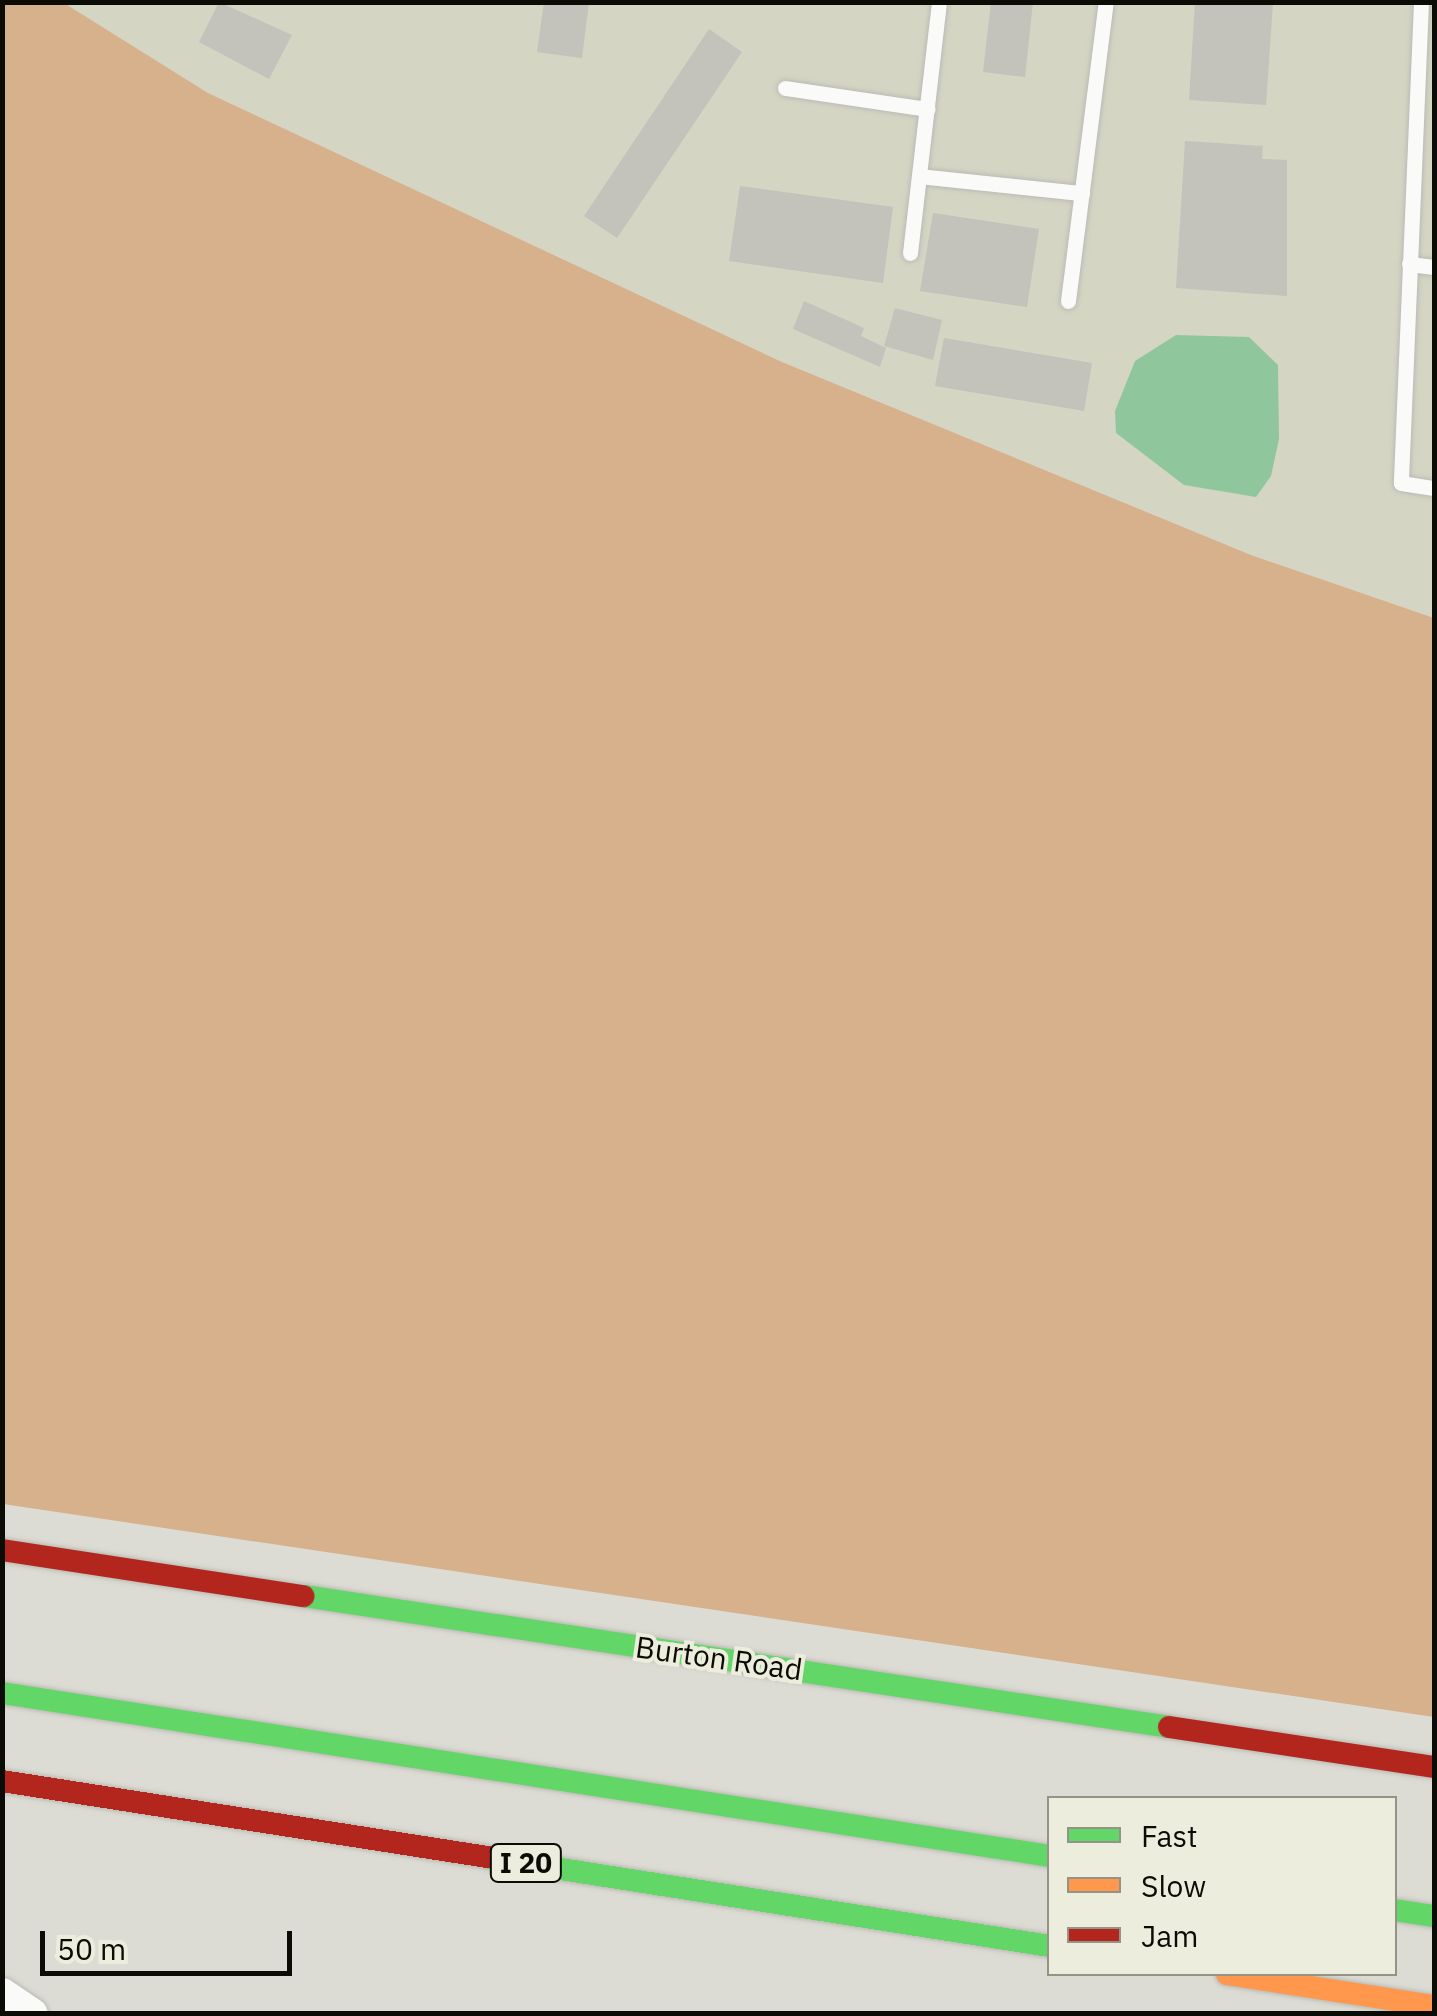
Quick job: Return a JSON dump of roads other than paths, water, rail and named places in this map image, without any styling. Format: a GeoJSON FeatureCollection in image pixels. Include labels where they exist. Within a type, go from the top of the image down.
{"type":"FeatureCollection","features":[{"type":"Feature","properties":{"kind":"main road","name":"Burton Road"},"geometry":{"type":"LineString","coordinates":[[2,1550],[1434,1767]]}},
{"type":"Feature","properties":{"kind":"main road"},"geometry":{"type":"LineString","coordinates":[[2,1693],[1047,1856]]}},
{"type":"Feature","properties":{"kind":"main road","name":"I 20"},"geometry":{"type":"LineString","coordinates":[[2,1781],[1047,1946]]}},
{"type":"Feature","properties":{"kind":"main road"},"geometry":{"type":"LineString","coordinates":[[1397,1910],[1434,1916]]}},
{"type":"Feature","properties":{"kind":"main road"},"geometry":{"type":"LineString","coordinates":[[1240,1976],[1434,2006]]}},
{"type":"Feature","properties":{"kind":"lane"},"geometry":{"type":"LineString","coordinates":[[910,253],[940,2]]}},
{"type":"Feature","properties":{"kind":"lane"},"geometry":{"type":"LineString","coordinates":[[1068,301],[1106,2]]}},
{"type":"Feature","properties":{"kind":"lane"},"geometry":{"type":"LineString","coordinates":[[1420,2],[1401,483],[1434,488]]}},
{"type":"Feature","properties":{"kind":"lane"},"geometry":{"type":"LineString","coordinates":[[1417,37],[1434,39]]}},
{"type":"Feature","properties":{"kind":"lane"},"geometry":{"type":"LineString","coordinates":[[785,88],[927,108]]}},
{"type":"Feature","properties":{"kind":"lane"},"geometry":{"type":"LineString","coordinates":[[919,176],[1082,192]]}},
{"type":"Feature","properties":{"kind":"lane"},"geometry":{"type":"LineString","coordinates":[[1409,264],[1434,267]]}}]}
